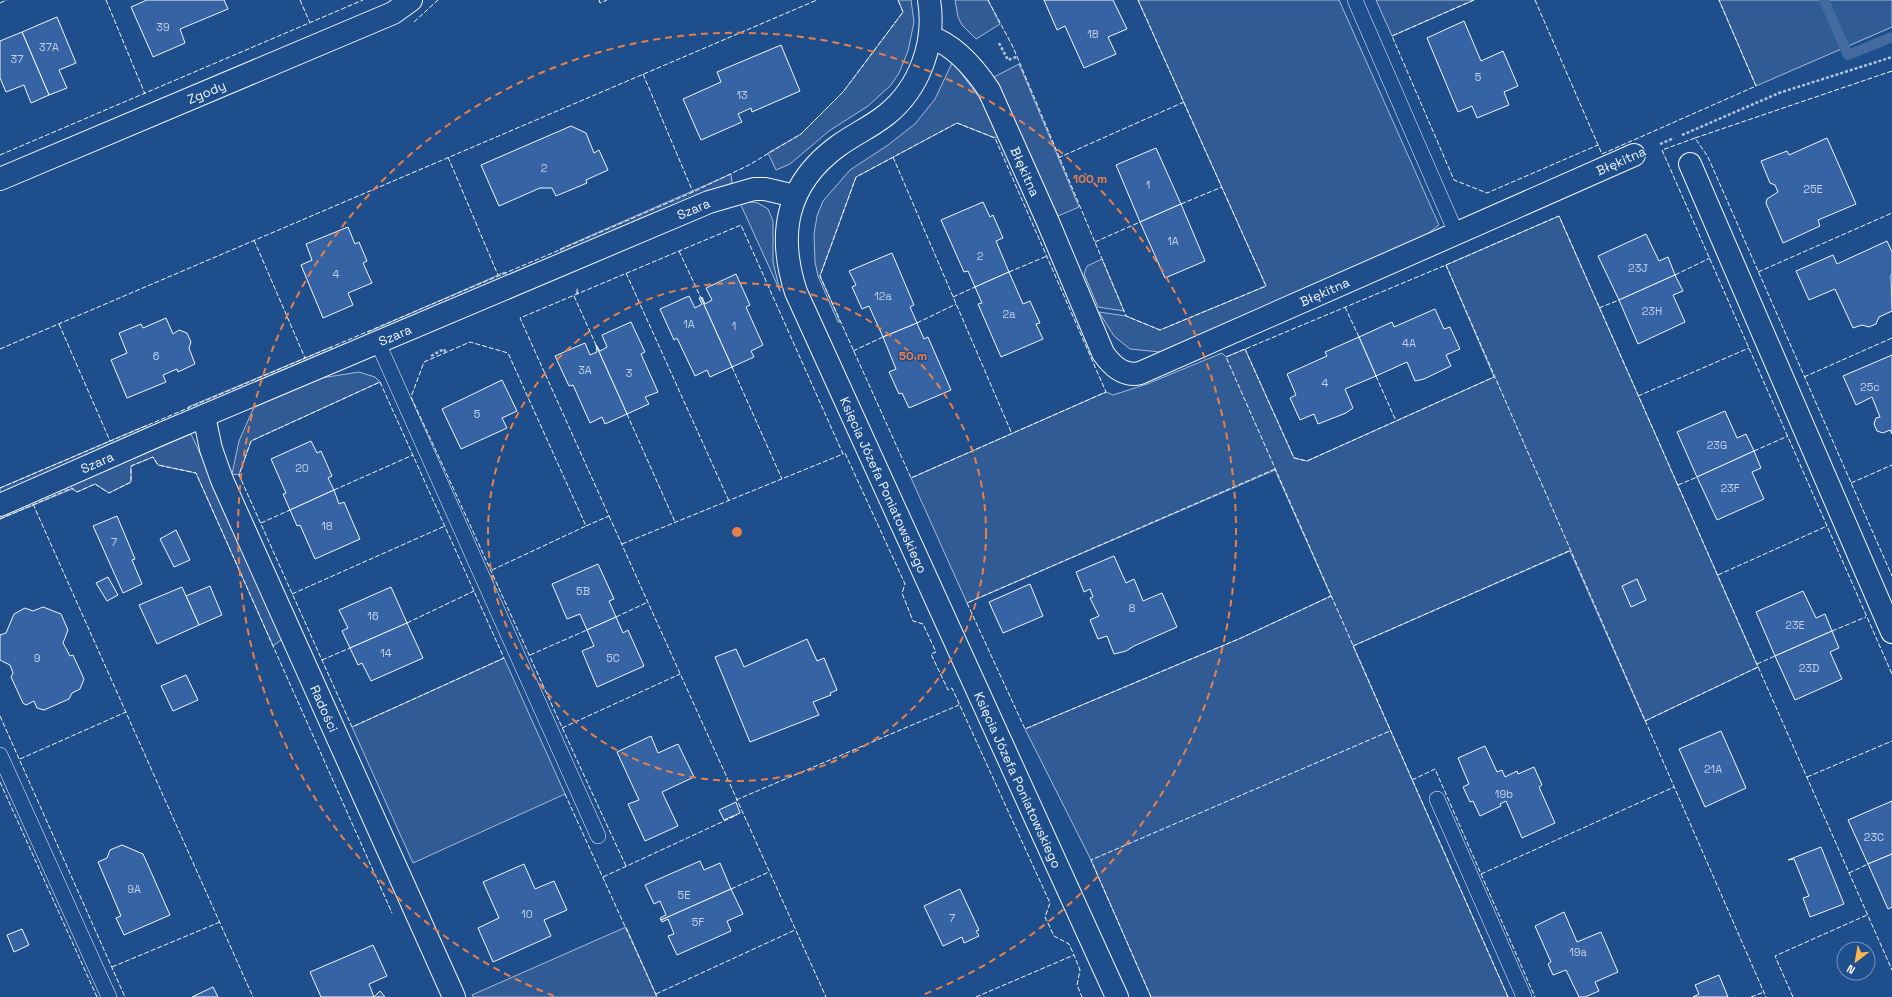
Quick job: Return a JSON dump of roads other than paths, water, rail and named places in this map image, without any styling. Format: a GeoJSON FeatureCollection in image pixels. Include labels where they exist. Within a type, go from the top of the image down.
{"type":"FeatureCollection","features":[{"type":"Feature","properties":{"kind":"street","name":"Zgody"},"geometry":{"type":"LineString","coordinates":[[0,179],[393,13],[411,0]]}},
{"type":"Feature","properties":{"kind":"street","name":"Księcia Józefa Poniatowskiego"},"geometry":{"type":"LineString","coordinates":[[929,0],[930,37],[919,71],[907,94],[887,114],[838,146],[809,174],[795,196],[788,223],[786,252],[790,273],[796,292],[1116,997]]}},
{"type":"Feature","properties":{"kind":"street","name":"Błękitna"},"geometry":{"type":"LineString","coordinates":[[930,37],[940,40],[961,57],[983,81],[989,90],[1045,215],[1103,353],[1114,367],[1129,374],[1140,373],[1634,156]]}},
{"type":"Feature","properties":{"kind":"street"},"geometry":{"type":"LineString","coordinates":[[1690,164],[1892,632]]}},
{"type":"Feature","properties":{"kind":"street","name":"Szara"},"geometry":{"type":"LineString","coordinates":[[0,505],[204,416],[640,230],[719,198],[749,189],[759,189],[795,196]]}},
{"type":"Feature","properties":{"kind":"street","name":"Radości"},"geometry":{"type":"LineString","coordinates":[[204,416],[211,449],[222,480],[454,997]]}},
{"type":"Feature","properties":{"kind":"lane"},"geometry":{"type":"LineString","coordinates":[[1355,0],[1456,235]]}},
{"type":"Feature","properties":{"kind":"lane"},"geometry":{"type":"LineString","coordinates":[[378,343],[598,836]]}},
{"type":"Feature","properties":{"kind":"lane"},"geometry":{"type":"LineString","coordinates":[[0,755],[109,997]]}},
{"type":"Feature","properties":{"kind":"lane"},"geometry":{"type":"LineString","coordinates":[[1437,799],[1524,997]]}},
{"type":"Feature","properties":{"kind":"waterway"},"geometry":{"type":"LineString","coordinates":[[1824,0],[1848,55],[1892,37]]}}]}
